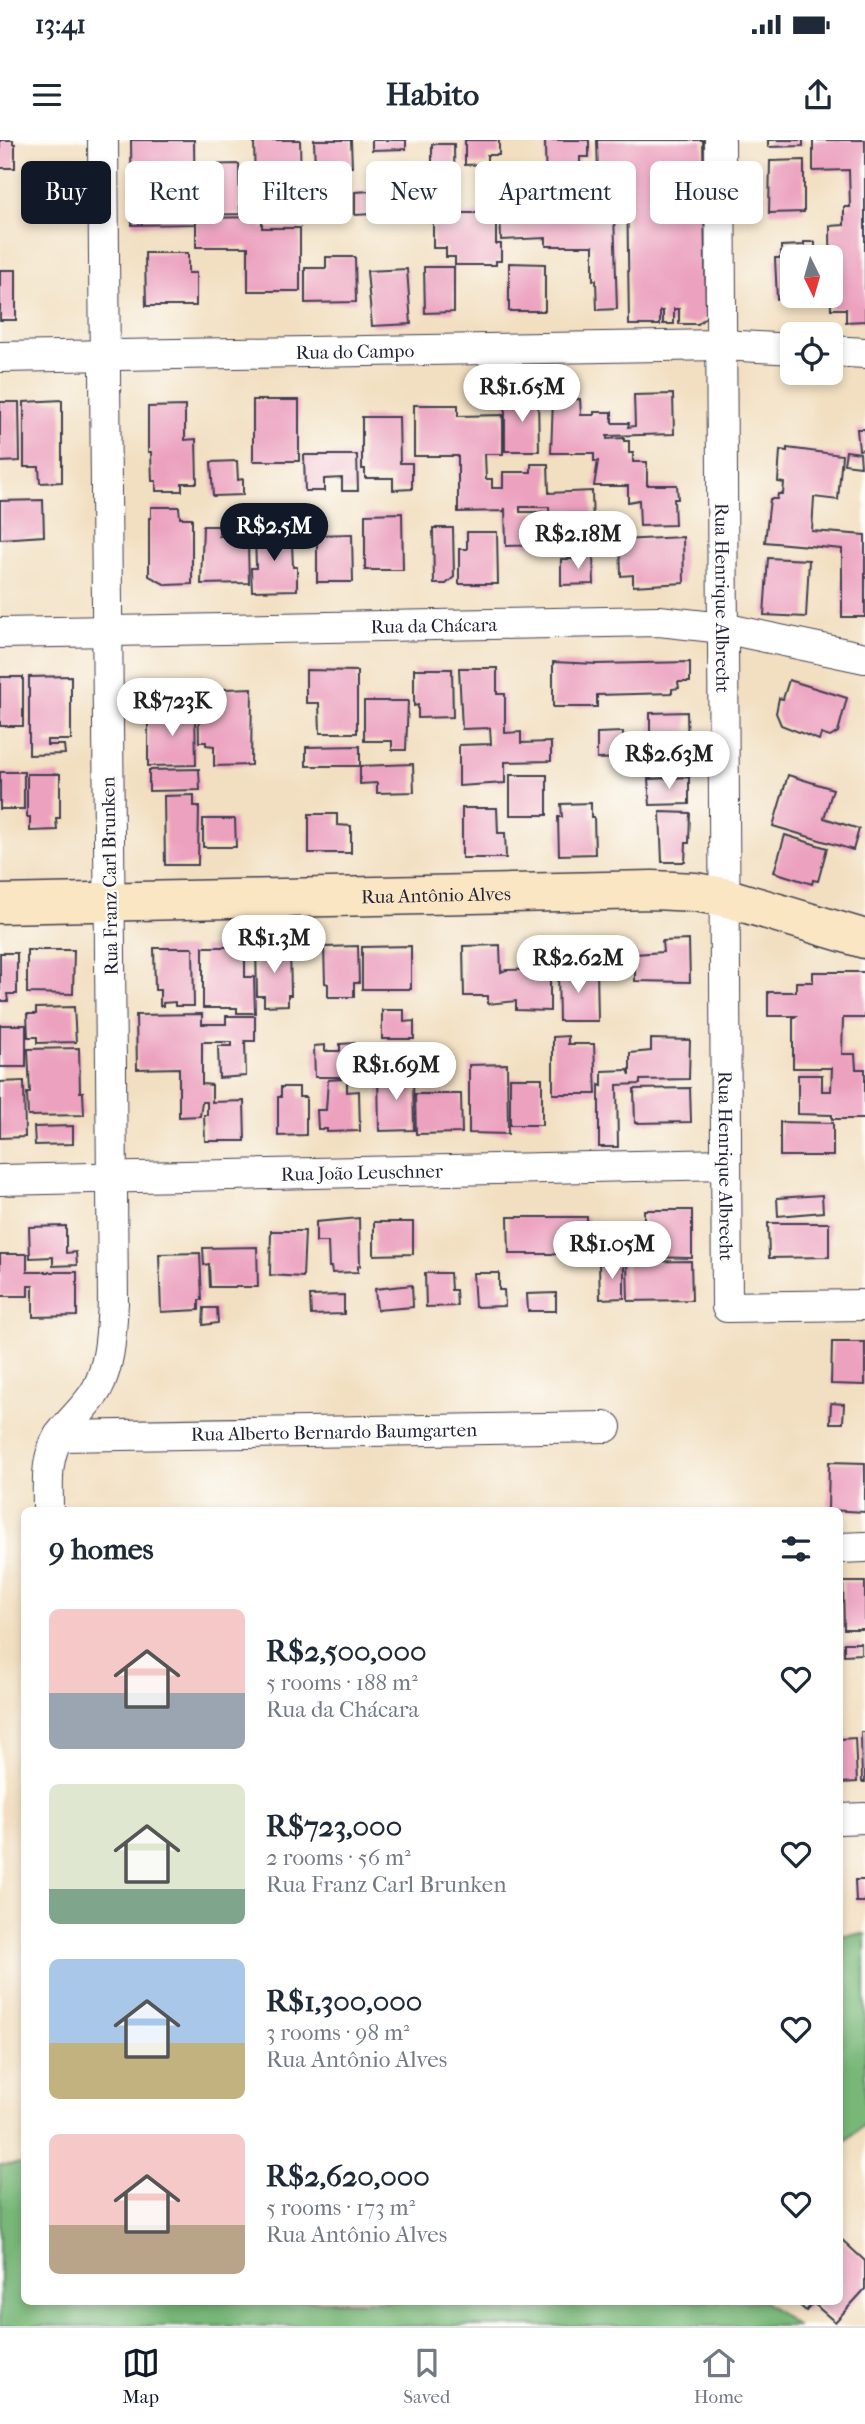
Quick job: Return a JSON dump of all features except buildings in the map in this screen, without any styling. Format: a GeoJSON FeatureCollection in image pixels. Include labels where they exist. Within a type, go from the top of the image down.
{"type":"FeatureCollection","features":[{"type":"Feature","properties":{"kind":"street","name":"Rua Franz Carl Brunken"},"geometry":{"type":"LineString","coordinates":[[48,1507],[50,1456],[60,1436],[86,1406],[98,1387],[107,1362],[113,1303],[103,140]]}},
{"type":"Feature","properties":{"kind":"street","name":"Rua Henrique Albrecht"},"geometry":{"type":"LineString","coordinates":[[720,140],[727,1307],[865,1305]]}},
{"type":"Feature","properties":{"kind":"street","name":"Rua do Campo"},"geometry":{"type":"LineString","coordinates":[[0,357],[721,345],[780,348]]}},
{"type":"Feature","properties":{"kind":"street"},"geometry":{"type":"LineString","coordinates":[[843,352],[865,353]]}},
{"type":"Feature","properties":{"kind":"street","name":"Rua da Chácara"},"geometry":{"type":"LineString","coordinates":[[0,633],[659,621],[723,628],[865,658]]}},
{"type":"Feature","properties":{"kind":"street","name":"Rua Antônio Alves"},"geometry":{"type":"LineString","coordinates":[[0,904],[611,890],[695,892],[724,897],[865,939]]}},
{"type":"Feature","properties":{"kind":"street","name":"Rua João Leuschner"},"geometry":{"type":"LineString","coordinates":[[0,1180],[726,1164]]}},
{"type":"Feature","properties":{"kind":"street","name":"Rua Alberto Bernardo Baumgarten"},"geometry":{"type":"LineString","coordinates":[[60,1436],[606,1427]]}},
{"type":"Feature","properties":{"kind":"street"},"geometry":{"type":"LineString","coordinates":[[843,1548],[865,1547]]}},
{"type":"Feature","properties":{"kind":"street"},"geometry":{"type":"LineString","coordinates":[[843,1819],[865,1818]]}},
{"type":"Feature","properties":{"kind":"green space"},"geometry":{"type":"Polygon","coordinates":[[[865,1934],[865,2124],[843,2143],[843,1935],[865,1934]]]}},
{"type":"Feature","properties":{"kind":"green space"},"geometry":{"type":"Polygon","coordinates":[[[21,2164],[21,2305],[769,2305],[797,2326],[0,2326],[0,2165],[21,2164]]]}}]}
